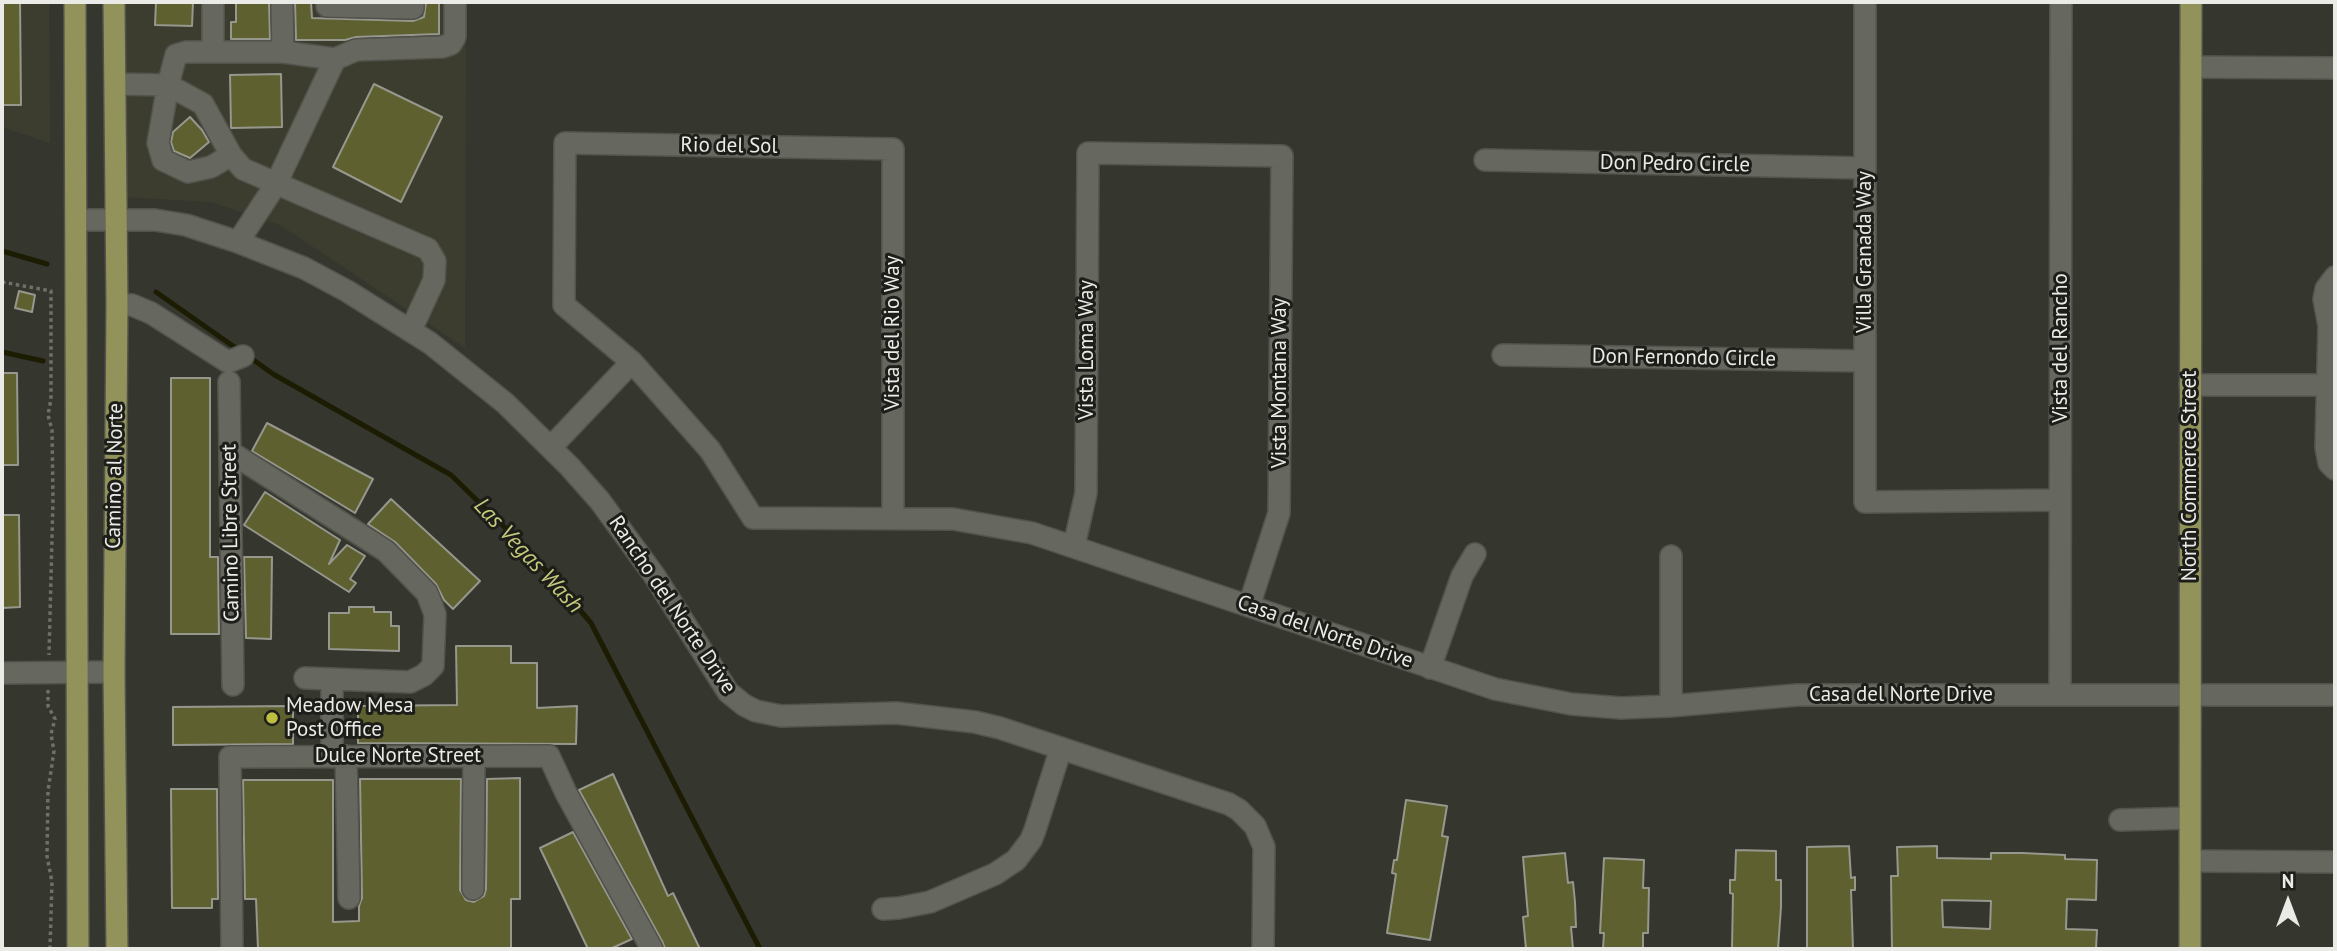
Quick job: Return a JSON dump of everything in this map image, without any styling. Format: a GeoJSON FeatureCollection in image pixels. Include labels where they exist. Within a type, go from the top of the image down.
{"type":"FeatureCollection","features":[{"type":"Feature","properties":{"kind":"main road","name":"Camino al Norte"},"geometry":{"type":"LineString","coordinates":[[75,2],[78,949]]}},
{"type":"Feature","properties":{"kind":"main road","name":"Camino al Norte"},"geometry":{"type":"LineString","coordinates":[[114,2],[117,304],[114,672],[117,949]]}},
{"type":"Feature","properties":{"kind":"main road","name":"North Commerce Street"},"geometry":{"type":"LineString","coordinates":[[2190,949],[2191,2]]}},
{"type":"Feature","properties":{"kind":"street"},"geometry":{"type":"LineString","coordinates":[[213,2],[213,52]]}},
{"type":"Feature","properties":{"kind":"street"},"geometry":{"type":"LineString","coordinates":[[282,2],[283,52]]}},
{"type":"Feature","properties":{"kind":"street"},"geometry":{"type":"LineString","coordinates":[[327,2],[327,6],[413,8],[413,2]]}},
{"type":"Feature","properties":{"kind":"street"},"geometry":{"type":"LineString","coordinates":[[231,155],[211,167],[188,172],[163,160],[158,143],[176,55],[186,52],[283,52],[335,59],[356,50],[442,47],[451,44],[455,37],[455,2]]}},
{"type":"Feature","properties":{"kind":"street","name":"Villa Granada Way"},"geometry":{"type":"LineString","coordinates":[[1865,2],[1865,502],[2060,500]]}},
{"type":"Feature","properties":{"kind":"street","name":"Vista del Rancho"},"geometry":{"type":"LineString","coordinates":[[2060,695],[2061,2]]}},
{"type":"Feature","properties":{"kind":"street"},"geometry":{"type":"LineString","coordinates":[[238,242],[276,184],[335,59]]}},
{"type":"Feature","properties":{"kind":"street"},"geometry":{"type":"LineString","coordinates":[[2191,67],[2335,68]]}},
{"type":"Feature","properties":{"kind":"street"},"geometry":{"type":"LineString","coordinates":[[115,84],[168,85],[202,104],[231,155],[243,169],[428,249],[435,261],[434,280],[411,330]]}},
{"type":"Feature","properties":{"kind":"street","name":"Rio del Sol"},"geometry":{"type":"LineString","coordinates":[[564,305],[565,143],[893,149]]}},
{"type":"Feature","properties":{"kind":"street","name":"Vista del Rio Way"},"geometry":{"type":"LineString","coordinates":[[892,517],[893,149]]}},
{"type":"Feature","properties":{"kind":"street","name":"Vista Montana Way"},"geometry":{"type":"LineString","coordinates":[[1088,153],[1282,156],[1279,513],[1249,606]]}},
{"type":"Feature","properties":{"kind":"street","name":"Vista Loma Way"},"geometry":{"type":"LineString","coordinates":[[1074,546],[1086,493],[1088,153]]}},
{"type":"Feature","properties":{"kind":"street","name":"Don Pedro Circle"},"geometry":{"type":"LineString","coordinates":[[1485,160],[1865,168]]}},
{"type":"Feature","properties":{"kind":"street","name":"Rancho del Norte Drive"},"geometry":{"type":"LineString","coordinates":[[77,220],[141,219],[171,222],[238,242],[304,268],[347,290],[411,330],[478,379],[551,447],[600,501],[654,575],[722,684],[744,705],[756,711],[782,716],[897,713],[949,717],[1000,728],[1228,804],[1248,817],[1261,836],[1266,859],[1263,949]]}},
{"type":"Feature","properties":{"kind":"street"},"geometry":{"type":"LineString","coordinates":[[2334,278],[2326,289],[2324,299],[2329,326],[2326,447],[2329,463],[2335,469]]}},
{"type":"Feature","properties":{"kind":"street"},"geometry":{"type":"LineString","coordinates":[[117,304],[132,305],[151,313],[228,362],[243,356]]}},
{"type":"Feature","properties":{"kind":"street","name":"Casa del Norte Drive"},"geometry":{"type":"LineString","coordinates":[[564,305],[632,362],[710,450],[753,518],[953,519],[1032,533],[1495,689],[1571,705],[1621,708],[1797,695],[2335,695]]}},
{"type":"Feature","properties":{"kind":"street","name":"Don Fernondo Circle"},"geometry":{"type":"LineString","coordinates":[[1503,355],[1865,361]]}},
{"type":"Feature","properties":{"kind":"street"},"geometry":{"type":"LineString","coordinates":[[551,447],[632,362]]}},
{"type":"Feature","properties":{"kind":"street","name":"Camino Libre Street"},"geometry":{"type":"LineString","coordinates":[[229,382],[233,685]]}},
{"type":"Feature","properties":{"kind":"street"},"geometry":{"type":"LineString","coordinates":[[2190,385],[2328,385]]}},
{"type":"Feature","properties":{"kind":"street"},"geometry":{"type":"LineString","coordinates":[[230,452],[386,551],[427,593],[435,614],[433,666],[424,675],[410,682],[304,678]]}},
{"type":"Feature","properties":{"kind":"street"},"geometry":{"type":"LineString","coordinates":[[1430,668],[1462,576],[1475,554]]}},
{"type":"Feature","properties":{"kind":"street"},"geometry":{"type":"LineString","coordinates":[[1671,556],[1671,706]]}},
{"type":"Feature","properties":{"kind":"street"},"geometry":{"type":"LineString","coordinates":[[2,673],[114,672]]}},
{"type":"Feature","properties":{"kind":"street"},"geometry":{"type":"LineString","coordinates":[[332,680],[349,898]]}},
{"type":"Feature","properties":{"kind":"street"},"geometry":{"type":"LineString","coordinates":[[883,909],[930,902],[995,874],[1016,860],[1031,841],[1061,748]]}},
{"type":"Feature","properties":{"kind":"street"},"geometry":{"type":"LineString","coordinates":[[473,889],[474,756]]}},
{"type":"Feature","properties":{"kind":"street","name":"Dulce Norte Street"},"geometry":{"type":"LineString","coordinates":[[232,949],[230,757],[474,756],[549,756],[566,793],[652,949]]}},
{"type":"Feature","properties":{"kind":"street"},"geometry":{"type":"LineString","coordinates":[[2120,820],[2189,818]]}},
{"type":"Feature","properties":{"kind":"street"},"geometry":{"type":"LineString","coordinates":[[2190,861],[2335,862]]}},
{"type":"Feature","properties":{"kind":"path"},"geometry":{"type":"LineString","coordinates":[[2,282],[51,291],[51,399],[48,415],[52,430],[53,499],[50,638]]}},
{"type":"Feature","properties":{"kind":"path"},"geometry":{"type":"LineString","coordinates":[[48,706],[55,719],[51,734],[54,751],[48,791],[47,856],[52,883],[50,949]]}},
{"type":"Feature","properties":{"kind":"shaded area"},"geometry":{"type":"Polygon","coordinates":[[[2,2],[49,2],[50,143],[2,127],[2,2]]]}},
{"type":"Feature","properties":{"kind":"shaded area"},"geometry":{"type":"Polygon","coordinates":[[[124,2],[466,2],[465,348],[280,225],[211,202],[123,197],[124,2]]]}},
{"type":"Feature","properties":{"kind":"building"},"geometry":{"type":"Polygon","coordinates":[[[2,2],[20,2],[21,105],[2,105],[2,2]]]}},
{"type":"Feature","properties":{"kind":"building"},"geometry":{"type":"Polygon","coordinates":[[[156,2],[193,2],[192,26],[155,25],[156,2]]]}},
{"type":"Feature","properties":{"kind":"building"},"geometry":{"type":"Polygon","coordinates":[[[236,2],[269,2],[270,39],[231,39],[231,22],[236,22],[236,2]]]}},
{"type":"Feature","properties":{"kind":"building"},"geometry":{"type":"Polygon","coordinates":[[[295,2],[311,2],[312,18],[413,21],[424,17],[426,2],[439,2],[439,34],[296,40],[295,2]]]}},
{"type":"Feature","properties":{"kind":"building"},"geometry":{"type":"Polygon","coordinates":[[[281,74],[282,127],[231,128],[230,75],[281,74]]]}},
{"type":"Feature","properties":{"kind":"building"},"geometry":{"type":"Polygon","coordinates":[[[374,84],[442,117],[401,202],[333,167],[374,84]]]}},
{"type":"Feature","properties":{"kind":"building"},"geometry":{"type":"Polygon","coordinates":[[[190,117],[209,142],[190,158],[174,151],[171,142],[173,132],[190,117]]]}},
{"type":"Feature","properties":{"kind":"building"},"geometry":{"type":"Polygon","coordinates":[[[19,291],[35,295],[32,312],[15,308],[19,291]]]}},
{"type":"Feature","properties":{"kind":"building"},"geometry":{"type":"Polygon","coordinates":[[[2,373],[17,373],[18,465],[2,465],[2,373]]]}},
{"type":"Feature","properties":{"kind":"building"},"geometry":{"type":"Polygon","coordinates":[[[171,378],[210,378],[210,557],[218,557],[219,634],[171,634],[171,378]]]}},
{"type":"Feature","properties":{"kind":"building"},"geometry":{"type":"Polygon","coordinates":[[[267,423],[373,479],[355,513],[252,451],[267,423]]]}},
{"type":"Feature","properties":{"kind":"building"},"geometry":{"type":"Polygon","coordinates":[[[265,492],[340,540],[329,564],[347,545],[365,556],[350,579],[356,583],[349,592],[244,525],[265,492]]]}},
{"type":"Feature","properties":{"kind":"building"},"geometry":{"type":"Polygon","coordinates":[[[391,499],[480,581],[453,609],[444,600],[436,584],[395,542],[368,524],[391,499]]]}},
{"type":"Feature","properties":{"kind":"building"},"geometry":{"type":"Polygon","coordinates":[[[2,515],[19,515],[20,607],[2,608],[2,515]]]}},
{"type":"Feature","properties":{"kind":"building"},"geometry":{"type":"Polygon","coordinates":[[[244,557],[272,557],[271,639],[246,638],[244,557]]]}},
{"type":"Feature","properties":{"kind":"building"},"geometry":{"type":"Polygon","coordinates":[[[349,607],[374,607],[374,612],[391,612],[391,626],[399,626],[399,651],[329,649],[329,613],[349,613],[349,607]]]}},
{"type":"Feature","properties":{"kind":"building"},"geometry":{"type":"Polygon","coordinates":[[[456,646],[511,646],[511,663],[537,663],[537,708],[577,706],[576,744],[358,743],[358,706],[457,705],[456,646]]]}},
{"type":"Feature","properties":{"kind":"building"},"geometry":{"type":"Polygon","coordinates":[[[293,706],[293,744],[173,745],[173,707],[293,706]]]}},
{"type":"Feature","properties":{"kind":"building"},"geometry":{"type":"Polygon","coordinates":[[[613,774],[668,896],[673,893],[700,949],[665,949],[579,790],[613,774]]]}},
{"type":"Feature","properties":{"kind":"building"},"geometry":{"type":"Polygon","coordinates":[[[520,778],[520,899],[511,899],[511,949],[258,949],[256,899],[245,899],[243,780],[333,780],[333,922],[359,921],[362,898],[360,779],[461,779],[460,890],[466,900],[474,902],[484,896],[486,889],[487,779],[520,778]]]}},
{"type":"Feature","properties":{"kind":"building"},"geometry":{"type":"Polygon","coordinates":[[[171,789],[217,789],[218,899],[212,899],[212,908],[172,908],[171,789]]]}},
{"type":"Feature","properties":{"kind":"building"},"geometry":{"type":"Polygon","coordinates":[[[1406,800],[1447,806],[1442,836],[1448,837],[1430,940],[1387,933],[1396,874],[1392,873],[1394,860],[1397,860],[1406,800]]]}},
{"type":"Feature","properties":{"kind":"building"},"geometry":{"type":"Polygon","coordinates":[[[573,832],[632,939],[610,949],[588,949],[540,848],[573,832]]]}},
{"type":"Feature","properties":{"kind":"building"},"geometry":{"type":"Polygon","coordinates":[[[1849,846],[1851,878],[1855,877],[1855,890],[1851,890],[1853,949],[1807,949],[1807,847],[1849,846]]]}},
{"type":"Feature","properties":{"kind":"building"},"geometry":{"type":"Polygon","coordinates":[[[1937,846],[1937,858],[1991,859],[1991,853],[2022,853],[2097,860],[2096,900],[2067,899],[2066,929],[2097,930],[2096,949],[1892,949],[1891,876],[1898,876],[1897,847],[1937,846]],[[1942,900],[1943,927],[1990,929],[1991,901],[1942,900]]]}},
{"type":"Feature","properties":{"kind":"building"},"geometry":{"type":"Polygon","coordinates":[[[1736,850],[1776,851],[1776,880],[1781,880],[1778,949],[1732,949],[1733,894],[1730,893],[1730,880],[1735,880],[1736,850]]]}},
{"type":"Feature","properties":{"kind":"building"},"geometry":{"type":"Polygon","coordinates":[[[1565,853],[1568,883],[1573,882],[1575,902],[1576,927],[1571,927],[1573,949],[1526,949],[1523,917],[1528,916],[1523,857],[1565,853]]]}},
{"type":"Feature","properties":{"kind":"building"},"geometry":{"type":"Polygon","coordinates":[[[1604,858],[1644,860],[1643,888],[1649,888],[1648,933],[1643,933],[1643,949],[1603,949],[1604,933],[1600,933],[1604,858]]]}},
{"type":"Feature","properties":{"kind":"waterway","name":"Las Vegas Wash"},"geometry":{"type":"LineString","coordinates":[[2,251],[47,264]]}},
{"type":"Feature","properties":{"kind":"waterway","name":"Las Vegas Wash"},"geometry":{"type":"LineString","coordinates":[[156,292],[240,351]]}},
{"type":"Feature","properties":{"kind":"waterway"},"geometry":{"type":"LineString","coordinates":[[2,352],[43,361]]}},
{"type":"Feature","properties":{"kind":"waterway","name":"Las Vegas Wash"},"geometry":{"type":"LineString","coordinates":[[248,356],[273,374],[451,475],[531,553],[591,623],[760,949]]}},
{"type":"Feature","properties":{"kind":"place","name":"Meadow Mesa Post Office"},"geometry":{"type":"Point","coordinates":[272,718]}}]}
